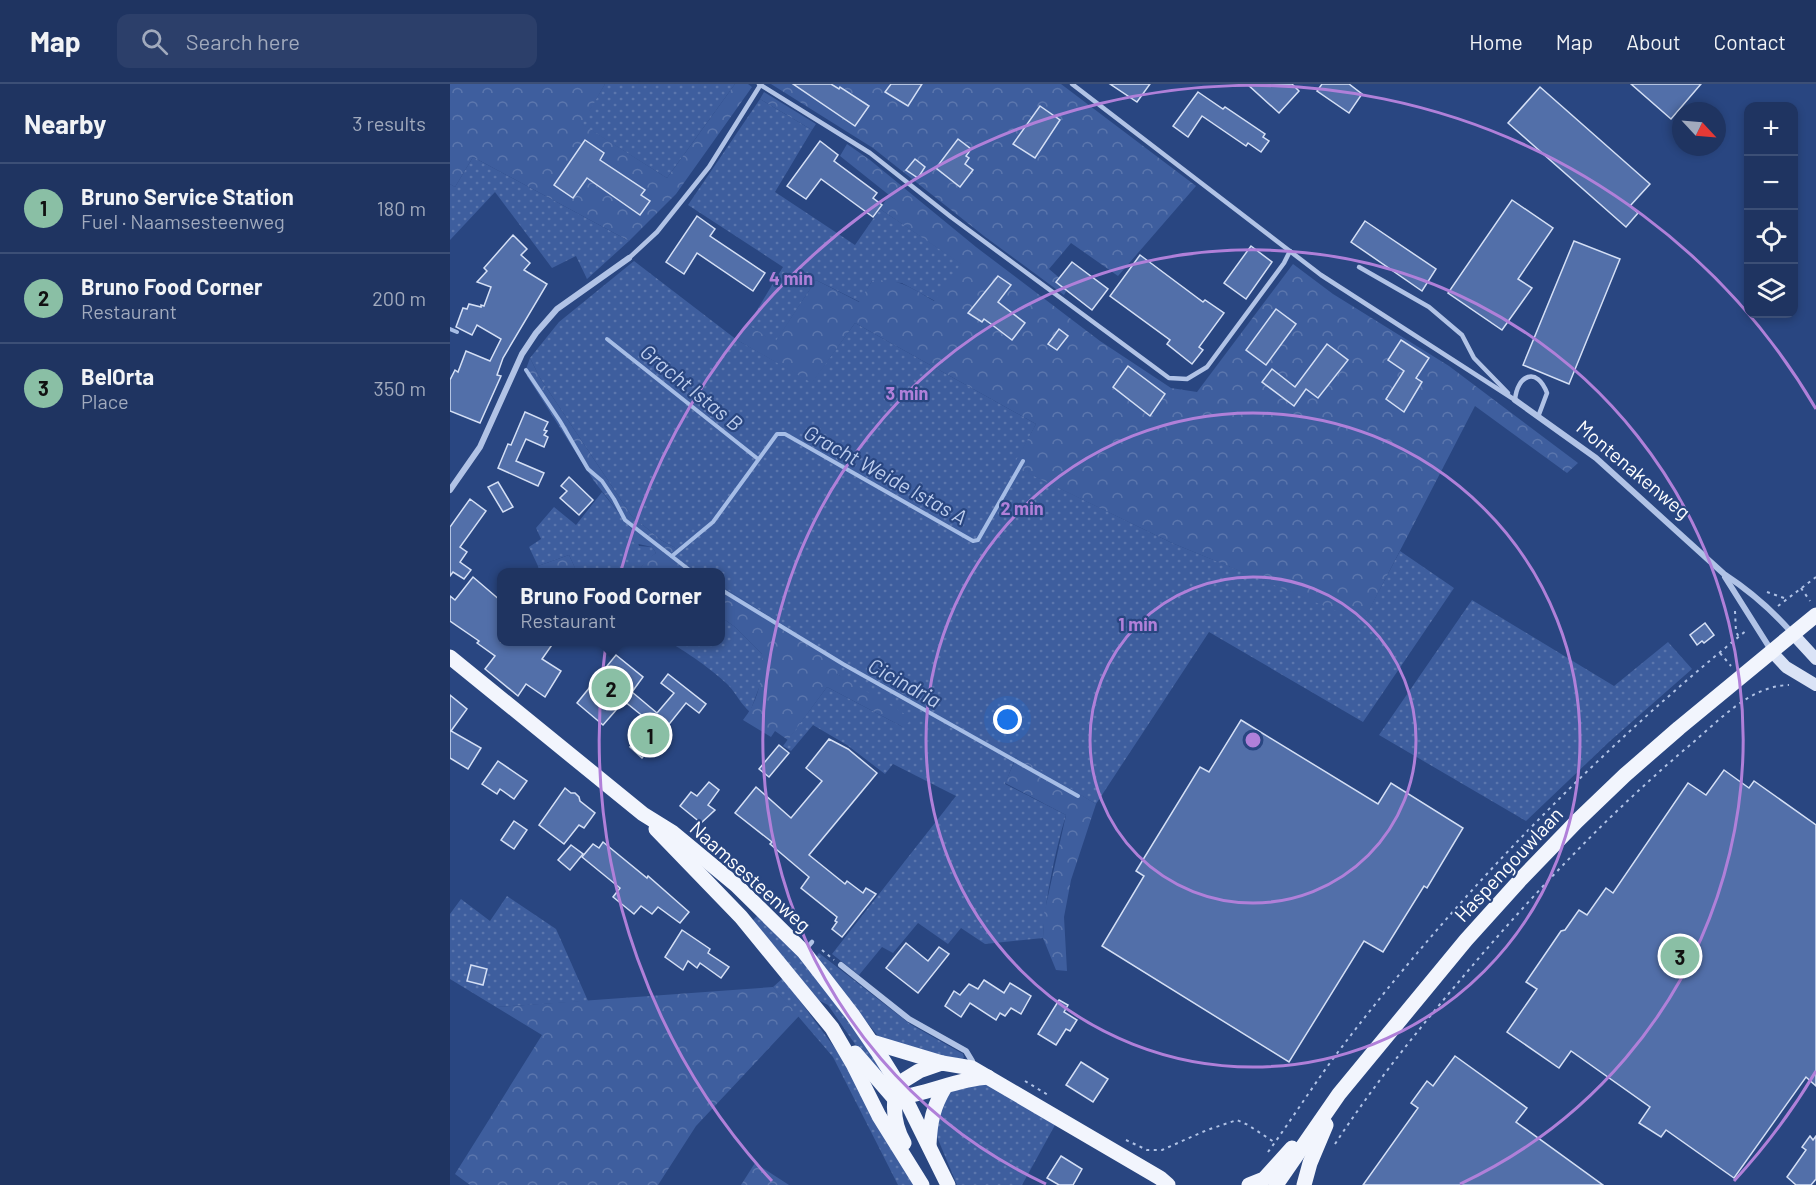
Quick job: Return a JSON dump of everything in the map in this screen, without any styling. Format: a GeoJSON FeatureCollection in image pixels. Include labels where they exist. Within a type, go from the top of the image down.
{"type":"FeatureCollection","features":[{"type":"Feature","properties":{"kind":"main road","name":"Haspengouwlaan"},"geometry":{"type":"LineString","coordinates":[[1276,1185],[1339,1094],[1466,940],[1577,820],[1670,735],[1793,634],[1814,609]]}},
{"type":"Feature","properties":{"kind":"main road","name":"Naamsesteenweg"},"geometry":{"type":"LineString","coordinates":[[450,657],[642,813],[672,832],[808,947],[872,1042],[899,1093]]}},
{"type":"Feature","properties":{"kind":"main road","name":"Naamsesteenweg"},"geometry":{"type":"LineString","coordinates":[[642,813],[741,917],[832,1028],[854,1064],[879,1116],[922,1185]]}},
{"type":"Feature","properties":{"kind":"main road"},"geometry":{"type":"LineString","coordinates":[[832,1028],[899,1093],[929,1145],[948,1185]]}},
{"type":"Feature","properties":{"kind":"main road"},"geometry":{"type":"LineString","coordinates":[[872,1042],[988,1077],[1164,1182],[1179,1185]]}},
{"type":"Feature","properties":{"kind":"main road"},"geometry":{"type":"LineString","coordinates":[[928,1185],[900,1137],[896,1122],[899,1093],[919,1071],[942,1063]]}},
{"type":"Feature","properties":{"kind":"main road"},"geometry":{"type":"LineString","coordinates":[[899,1093],[945,1087],[972,1073]]}},
{"type":"Feature","properties":{"kind":"main road"},"geometry":{"type":"LineString","coordinates":[[929,1145],[931,1115],[945,1087]]}},
{"type":"Feature","properties":{"kind":"main road"},"geometry":{"type":"LineString","coordinates":[[1249,1185],[1264,1179],[1289,1152],[1311,1120],[1339,1094]]}},
{"type":"Feature","properties":{"kind":"main road"},"geometry":{"type":"LineString","coordinates":[[1304,1185],[1310,1163],[1339,1094]]}},
{"type":"Feature","properties":{"kind":"street"},"geometry":{"type":"LineString","coordinates":[[450,490],[480,447],[522,354],[536,333],[557,309],[629,258]]}},
{"type":"Feature","properties":{"kind":"street","name":"Montenakenweg"},"geometry":{"type":"LineString","coordinates":[[1515,400],[1596,458],[1724,574],[1772,610],[1816,659]]}},
{"type":"Feature","properties":{"kind":"street","name":"Montenakenweg"},"geometry":{"type":"LineString","coordinates":[[1724,574],[1771,651],[1786,667],[1816,685]]}},
{"type":"Feature","properties":{"kind":"street"},"geometry":{"type":"LineString","coordinates":[[841,965],[909,1019],[966,1051],[972,1061],[972,1073]]}},
{"type":"Feature","properties":{"kind":"lane"},"geometry":{"type":"LineString","coordinates":[[629,258],[657,232],[709,167],[760,84],[870,153],[970,231],[1169,378],[1186,378],[1207,367],[1284,263],[1290,251]]}},
{"type":"Feature","properties":{"kind":"lane"},"geometry":{"type":"LineString","coordinates":[[1072,84],[1321,275],[1515,400]]}},
{"type":"Feature","properties":{"kind":"lane"},"geometry":{"type":"LineString","coordinates":[[1359,267],[1430,307],[1462,335],[1474,358],[1515,400]]}},
{"type":"Feature","properties":{"kind":"lane"},"geometry":{"type":"LineString","coordinates":[[1515,400],[1515,390],[1519,382],[1526,377],[1539,380],[1547,393],[1538,417]]}},
{"type":"Feature","properties":{"kind":"path"},"geometry":{"type":"LineString","coordinates":[[1772,610],[1816,577]]}},
{"type":"Feature","properties":{"kind":"path"},"geometry":{"type":"LineString","coordinates":[[1801,588],[1814,609]]}},
{"type":"Feature","properties":{"kind":"path"},"geometry":{"type":"LineString","coordinates":[[1263,1159],[1354,1031],[1481,880],[1618,741],[1755,624]]}},
{"type":"Feature","properties":{"kind":"path"},"geometry":{"type":"LineString","coordinates":[[1330,1151],[1419,1030],[1549,879],[1671,761],[1754,694],[1773,687],[1790,685]]}},
{"type":"Feature","properties":{"kind":"path"},"geometry":{"type":"LineString","coordinates":[[1018,1077],[1055,1098]]}},
{"type":"Feature","properties":{"kind":"path"},"geometry":{"type":"LineString","coordinates":[[1123,1138],[1147,1150],[1162,1150],[1207,1130],[1237,1120],[1275,1142]]}},
{"type":"Feature","properties":{"kind":"green space"},"geometry":{"type":"Polygon","coordinates":[[[450,84],[605,84],[582,124],[667,178],[735,84],[748,84],[752,87],[676,194],[629,241],[473,157],[455,187],[450,184],[450,84]]]}},
{"type":"Feature","properties":{"kind":"green space"},"geometry":{"type":"Polygon","coordinates":[[[605,84],[735,84],[667,178],[581,124],[605,84]]]}},
{"type":"Feature","properties":{"kind":"green space"},"geometry":{"type":"Polygon","coordinates":[[[771,84],[1061,84],[1196,186],[1118,276],[1071,243],[1049,269],[1069,286],[1064,295],[984,236],[873,148],[771,84]]]}},
{"type":"Feature","properties":{"kind":"green space"},"geometry":{"type":"Polygon","coordinates":[[[764,92],[816,124],[812,130],[760,99],[764,92]]]}},
{"type":"Feature","properties":{"kind":"green space"},"geometry":{"type":"Polygon","coordinates":[[[760,99],[812,130],[775,192],[855,245],[880,209],[962,264],[935,301],[902,283],[872,281],[860,302],[816,280],[775,343],[748,325],[783,267],[688,205],[760,99]]]}},
{"type":"Feature","properties":{"kind":"green space"},"geometry":{"type":"Polygon","coordinates":[[[847,144],[870,160],[976,247],[1100,341],[1171,388],[1197,392],[1293,264],[1333,294],[1449,366],[1578,463],[1567,473],[1475,406],[1363,622],[1172,543],[1013,466],[1036,424],[855,323],[812,383],[737,340],[748,325],[775,342],[816,280],[859,302],[872,281],[881,280],[905,285],[934,301],[961,264],[880,209],[889,195],[840,156],[847,144]]]}},
{"type":"Feature","properties":{"kind":"green space"},"geometry":{"type":"Polygon","coordinates":[[[473,157],[629,241],[587,279],[576,256],[552,268],[495,192],[450,240],[450,184],[455,187],[473,157]]]}},
{"type":"Feature","properties":{"kind":"green space"},"geometry":{"type":"Polygon","coordinates":[[[634,261],[737,340],[812,382],[855,323],[1036,424],[1014,466],[1172,543],[1363,621],[1400,551],[1454,588],[1363,722],[1209,632],[1096,804],[1016,757],[1005,784],[1066,815],[1051,876],[1043,938],[985,944],[961,928],[948,944],[918,923],[893,953],[882,947],[859,975],[832,954],[956,796],[893,764],[885,774],[847,745],[813,725],[791,751],[783,746],[827,687],[903,727],[836,673],[842,662],[725,589],[725,568],[692,568],[675,558],[679,550],[661,540],[631,515],[540,378],[530,358],[559,322],[634,261]]]}},
{"type":"Feature","properties":{"kind":"green space"},"geometry":{"type":"Polygon","coordinates":[[[530,358],[540,378],[631,515],[661,540],[679,550],[676,558],[692,568],[641,568],[647,559],[656,553],[652,547],[634,543],[635,533],[594,481],[527,376],[526,369],[530,358]]]}},
{"type":"Feature","properties":{"kind":"green space"},"geometry":{"type":"Polygon","coordinates":[[[602,492],[635,533],[639,546],[652,547],[656,553],[641,568],[575,568],[569,555],[538,566],[529,547],[541,539],[536,528],[554,507],[576,525],[602,492]]]}},
{"type":"Feature","properties":{"kind":"green space"},"geometry":{"type":"Polygon","coordinates":[[[569,555],[575,568],[538,568],[538,566],[569,555]]]}},
{"type":"Feature","properties":{"kind":"green space"},"geometry":{"type":"Polygon","coordinates":[[[725,589],[842,662],[837,674],[910,717],[909,722],[903,727],[827,687],[788,740],[775,731],[771,737],[743,720],[758,689],[762,672],[762,654],[725,620],[725,589]]]}},
{"type":"Feature","properties":{"kind":"green space"},"geometry":{"type":"Polygon","coordinates":[[[1472,600],[1614,686],[1668,642],[1692,669],[1610,741],[1526,821],[1379,735],[1472,600]]]}},
{"type":"Feature","properties":{"kind":"green space"},"geometry":{"type":"Polygon","coordinates":[[[725,620],[735,627],[762,654],[763,677],[750,712],[729,686],[691,655],[676,646],[725,646],[725,620]]]}},
{"type":"Feature","properties":{"kind":"green space"},"geometry":{"type":"Polygon","coordinates":[[[1017,756],[1096,804],[1071,880],[1064,917],[1067,971],[1056,970],[1043,938],[1044,914],[1066,815],[1005,783],[1017,756]]]}},
{"type":"Feature","properties":{"kind":"green space"},"geometry":{"type":"Polygon","coordinates":[[[507,896],[556,929],[588,1001],[496,1007],[450,979],[450,914],[461,899],[490,921],[507,896]]]}},
{"type":"Feature","properties":{"kind":"green space"},"geometry":{"type":"Polygon","coordinates":[[[760,913],[799,953],[889,1079],[877,1076],[828,1005],[814,998],[751,922],[760,913]]]}},
{"type":"Feature","properties":{"kind":"green space"},"geometry":{"type":"Polygon","coordinates":[[[819,953],[910,1024],[963,1054],[962,1060],[899,1046],[878,1036],[815,958],[819,953]]]}},
{"type":"Feature","properties":{"kind":"green space"},"geometry":{"type":"Polygon","coordinates":[[[783,978],[843,1059],[915,1185],[898,1185],[833,1057],[773,987],[783,978]]]}},
{"type":"Feature","properties":{"kind":"green space"},"geometry":{"type":"Polygon","coordinates":[[[773,987],[799,1016],[696,1126],[658,1185],[470,1185],[455,1174],[542,1035],[496,1007],[773,987]]]}},
{"type":"Feature","properties":{"kind":"green space"},"geometry":{"type":"Polygon","coordinates":[[[966,1084],[990,1085],[1055,1125],[1022,1185],[957,1185],[935,1132],[934,1121],[948,1094],[956,1087],[966,1084]]]}},
{"type":"Feature","properties":{"kind":"green space"},"geometry":{"type":"Polygon","coordinates":[[[755,1163],[789,1185],[741,1185],[755,1163]]]}},
{"type":"Feature","properties":{"kind":"building"},"geometry":{"type":"Polygon","coordinates":[[[793,84],[831,84],[839,89],[840,87],[869,106],[855,126],[793,84]]]}},
{"type":"Feature","properties":{"kind":"building"},"geometry":{"type":"Polygon","coordinates":[[[891,84],[922,84],[908,106],[885,92],[891,84]]]}},
{"type":"Feature","properties":{"kind":"building"},"geometry":{"type":"Polygon","coordinates":[[[1110,84],[1150,84],[1137,102],[1110,84]]]}},
{"type":"Feature","properties":{"kind":"building"},"geometry":{"type":"Polygon","coordinates":[[[1247,84],[1292,84],[1299,91],[1279,113],[1247,84]]]}},
{"type":"Feature","properties":{"kind":"building"},"geometry":{"type":"Polygon","coordinates":[[[1322,84],[1349,84],[1362,94],[1349,113],[1317,91],[1322,84]]]}},
{"type":"Feature","properties":{"kind":"building"},"geometry":{"type":"Polygon","coordinates":[[[1631,84],[1701,84],[1686,102],[1672,102],[1671,119],[1631,84]]]}},
{"type":"Feature","properties":{"kind":"building"},"geometry":{"type":"Polygon","coordinates":[[[1540,87],[1650,184],[1630,206],[1638,213],[1626,227],[1508,123],[1540,87]]]}},
{"type":"Feature","properties":{"kind":"building"},"geometry":{"type":"Polygon","coordinates":[[[1198,92],[1265,134],[1263,137],[1269,141],[1261,152],[1248,143],[1246,146],[1202,116],[1188,137],[1173,126],[1198,92]]]}},
{"type":"Feature","properties":{"kind":"building"},"geometry":{"type":"Polygon","coordinates":[[[1040,106],[1060,120],[1035,158],[1013,144],[1040,106]]]}},
{"type":"Feature","properties":{"kind":"building"},"geometry":{"type":"Polygon","coordinates":[[[958,139],[971,149],[966,156],[969,158],[965,164],[973,170],[960,187],[936,168],[958,139]]]}},
{"type":"Feature","properties":{"kind":"building"},"geometry":{"type":"Polygon","coordinates":[[[585,140],[604,153],[600,160],[645,190],[641,195],[650,201],[640,215],[587,178],[573,198],[554,185],[585,140]]]}},
{"type":"Feature","properties":{"kind":"building"},"geometry":{"type":"Polygon","coordinates":[[[820,141],[838,155],[834,161],[877,193],[873,198],[882,205],[873,217],[821,179],[806,199],[787,186],[820,141]]]}},
{"type":"Feature","properties":{"kind":"building"},"geometry":{"type":"Polygon","coordinates":[[[915,159],[925,167],[918,178],[906,170],[915,159]]]}},
{"type":"Feature","properties":{"kind":"building"},"geometry":{"type":"Polygon","coordinates":[[[1512,200],[1553,228],[1518,279],[1532,288],[1502,330],[1448,293],[1512,200]]]}},
{"type":"Feature","properties":{"kind":"building"},"geometry":{"type":"Polygon","coordinates":[[[697,216],[715,229],[710,236],[765,273],[753,291],[697,253],[684,274],[666,262],[697,216]]]}},
{"type":"Feature","properties":{"kind":"building"},"geometry":{"type":"Polygon","coordinates":[[[1365,221],[1436,269],[1422,291],[1351,242],[1365,221]]]}},
{"type":"Feature","properties":{"kind":"building"},"geometry":{"type":"Polygon","coordinates":[[[513,235],[527,249],[521,255],[530,263],[524,270],[547,284],[503,358],[497,375],[501,376],[480,423],[450,411],[450,380],[455,370],[458,372],[466,351],[490,361],[501,339],[477,325],[472,335],[456,327],[463,308],[467,309],[469,304],[484,306],[491,287],[477,282],[487,271],[484,268],[513,235]]]}},
{"type":"Feature","properties":{"kind":"building"},"geometry":{"type":"Polygon","coordinates":[[[1574,241],[1620,259],[1569,384],[1523,365],[1574,241]]]}},
{"type":"Feature","properties":{"kind":"building"},"geometry":{"type":"Polygon","coordinates":[[[1251,246],[1272,262],[1246,299],[1224,283],[1251,246]]]}},
{"type":"Feature","properties":{"kind":"building"},"geometry":{"type":"Polygon","coordinates":[[[1140,255],[1203,302],[1205,300],[1224,313],[1199,347],[1203,350],[1192,364],[1167,344],[1170,340],[1110,296],[1140,255]]]}},
{"type":"Feature","properties":{"kind":"building"},"geometry":{"type":"Polygon","coordinates":[[[1072,262],[1108,289],[1092,310],[1056,282],[1072,262]]]}},
{"type":"Feature","properties":{"kind":"building"},"geometry":{"type":"Polygon","coordinates":[[[998,276],[1011,285],[998,302],[1025,323],[1012,340],[984,319],[982,322],[968,313],[998,276]]]}},
{"type":"Feature","properties":{"kind":"building"},"geometry":{"type":"Polygon","coordinates":[[[1276,309],[1296,324],[1266,365],[1246,350],[1276,309]]]}},
{"type":"Feature","properties":{"kind":"building"},"geometry":{"type":"Polygon","coordinates":[[[1059,329],[1068,336],[1057,350],[1048,344],[1059,329]]]}},
{"type":"Feature","properties":{"kind":"building"},"geometry":{"type":"Polygon","coordinates":[[[1401,340],[1429,358],[1416,378],[1422,382],[1404,412],[1386,399],[1404,371],[1388,360],[1401,340]]]}},
{"type":"Feature","properties":{"kind":"building"},"geometry":{"type":"Polygon","coordinates":[[[1327,344],[1348,360],[1318,398],[1306,389],[1294,406],[1262,382],[1272,369],[1295,387],[1327,344]]]}},
{"type":"Feature","properties":{"kind":"building"},"geometry":{"type":"Polygon","coordinates":[[[1128,366],[1165,394],[1150,416],[1113,387],[1128,366]]]}},
{"type":"Feature","properties":{"kind":"building"},"geometry":{"type":"Polygon","coordinates":[[[525,412],[548,422],[544,430],[547,431],[544,435],[548,437],[544,447],[526,439],[516,461],[544,473],[538,486],[498,468],[525,412]]]}},
{"type":"Feature","properties":{"kind":"building"},"geometry":{"type":"Polygon","coordinates":[[[569,477],[593,500],[579,515],[560,498],[567,491],[561,486],[569,477]]]}},
{"type":"Feature","properties":{"kind":"building"},"geometry":{"type":"Polygon","coordinates":[[[498,482],[513,507],[503,512],[488,487],[498,482]]]}},
{"type":"Feature","properties":{"kind":"building"},"geometry":{"type":"Polygon","coordinates":[[[470,499],[486,511],[460,547],[467,552],[460,562],[471,570],[464,579],[453,572],[450,576],[450,527],[470,499]]]}},
{"type":"Feature","properties":{"kind":"building"},"geometry":{"type":"Polygon","coordinates":[[[473,577],[497,598],[497,646],[551,646],[542,659],[561,671],[545,697],[526,684],[518,696],[485,669],[495,656],[477,643],[479,641],[450,621],[450,596],[455,600],[473,577]]]}},
{"type":"Feature","properties":{"kind":"building"},"geometry":{"type":"Polygon","coordinates":[[[1705,623],[1714,635],[1704,643],[1702,641],[1697,645],[1690,635],[1705,623]]]}},
{"type":"Feature","properties":{"kind":"building"},"geometry":{"type":"Polygon","coordinates":[[[616,655],[643,677],[632,692],[657,713],[674,693],[661,683],[668,674],[706,704],[699,713],[686,703],[642,758],[630,747],[650,722],[624,701],[603,725],[577,703],[616,655]]]}},
{"type":"Feature","properties":{"kind":"building"},"geometry":{"type":"Polygon","coordinates":[[[450,695],[467,709],[451,731],[481,748],[468,769],[450,758],[450,695]]]}},
{"type":"Feature","properties":{"kind":"building"},"geometry":{"type":"Polygon","coordinates":[[[1241,720],[1378,804],[1391,783],[1463,828],[1427,888],[1424,886],[1383,952],[1364,941],[1289,1062],[1102,946],[1144,876],[1136,871],[1200,767],[1209,772],[1241,720]]]}},
{"type":"Feature","properties":{"kind":"building"},"geometry":{"type":"Polygon","coordinates":[[[829,739],[848,749],[877,773],[809,855],[845,884],[847,881],[863,893],[866,888],[876,894],[842,937],[832,929],[837,922],[835,921],[837,917],[801,888],[809,877],[770,844],[772,842],[735,813],[756,787],[791,818],[822,781],[806,768],[829,739]]]}},
{"type":"Feature","properties":{"kind":"building"},"geometry":{"type":"Polygon","coordinates":[[[779,745],[789,753],[769,777],[759,769],[779,745]]]}},
{"type":"Feature","properties":{"kind":"building"},"geometry":{"type":"Polygon","coordinates":[[[498,761],[527,781],[514,799],[500,789],[497,794],[482,784],[498,761]]]}},
{"type":"Feature","properties":{"kind":"building"},"geometry":{"type":"Polygon","coordinates":[[[1724,770],[1749,788],[1754,781],[1816,825],[1816,1086],[1806,1077],[1734,1178],[1666,1130],[1661,1137],[1639,1123],[1650,1107],[1571,1051],[1559,1068],[1507,1032],[1537,989],[1526,982],[1561,931],[1565,930],[1579,910],[1587,915],[1606,888],[1613,893],[1688,783],[1706,795],[1724,770]]]}},
{"type":"Feature","properties":{"kind":"building"},"geometry":{"type":"Polygon","coordinates":[[[709,782],[719,790],[708,805],[715,810],[701,823],[680,806],[691,792],[697,796],[709,782]]]}},
{"type":"Feature","properties":{"kind":"building"},"geometry":{"type":"Polygon","coordinates":[[[565,788],[575,793],[580,801],[595,813],[584,828],[579,825],[564,844],[539,825],[565,788]]]}},
{"type":"Feature","properties":{"kind":"building"},"geometry":{"type":"Polygon","coordinates":[[[514,821],[527,830],[514,849],[501,840],[514,821]]]}},
{"type":"Feature","properties":{"kind":"building"},"geometry":{"type":"Polygon","coordinates":[[[603,842],[647,878],[648,876],[689,912],[680,923],[658,907],[652,914],[641,906],[634,914],[613,897],[620,888],[582,857],[593,844],[599,848],[603,842]]]}},
{"type":"Feature","properties":{"kind":"building"},"geometry":{"type":"Polygon","coordinates":[[[571,845],[583,854],[570,870],[558,860],[571,845]]]}},
{"type":"Feature","properties":{"kind":"building"},"geometry":{"type":"Polygon","coordinates":[[[682,930],[710,949],[708,953],[729,967],[721,978],[700,963],[697,968],[688,961],[683,970],[665,957],[682,930]]]}},
{"type":"Feature","properties":{"kind":"building"},"geometry":{"type":"Polygon","coordinates":[[[906,943],[928,961],[939,947],[949,954],[918,993],[886,968],[906,943]]]}},
{"type":"Feature","properties":{"kind":"building"},"geometry":{"type":"Polygon","coordinates":[[[471,965],[487,969],[483,985],[467,981],[471,965]]]}},
{"type":"Feature","properties":{"kind":"building"},"geometry":{"type":"Polygon","coordinates":[[[984,980],[1004,993],[1010,983],[1031,996],[1021,1014],[1011,1008],[1005,1016],[1000,1013],[996,1020],[970,1003],[961,1017],[945,1006],[954,991],[960,995],[969,984],[978,989],[984,980]]]}},
{"type":"Feature","properties":{"kind":"building"},"geometry":{"type":"Polygon","coordinates":[[[1059,1000],[1068,1005],[1064,1012],[1077,1020],[1070,1031],[1066,1029],[1056,1045],[1038,1034],[1059,1000]]]}},
{"type":"Feature","properties":{"kind":"building"},"geometry":{"type":"Polygon","coordinates":[[[1455,1056],[1527,1108],[1516,1122],[1603,1185],[1363,1185],[1418,1108],[1411,1103],[1427,1081],[1433,1086],[1455,1056]]]}},
{"type":"Feature","properties":{"kind":"building"},"geometry":{"type":"Polygon","coordinates":[[[1081,1062],[1108,1079],[1093,1102],[1066,1085],[1081,1062]]]}},
{"type":"Feature","properties":{"kind":"building"},"geometry":{"type":"Polygon","coordinates":[[[1810,1136],[1813,1140],[1816,1136],[1816,1179],[1811,1185],[1796,1185],[1787,1177],[1806,1150],[1802,1147],[1810,1136]]]}},
{"type":"Feature","properties":{"kind":"building"},"geometry":{"type":"Polygon","coordinates":[[[1061,1156],[1082,1169],[1073,1185],[1059,1185],[1047,1178],[1061,1156]]]}},
{"type":"Feature","properties":{"kind":"waterway","name":"Cicindria"},"geometry":{"type":"LineString","coordinates":[[450,329],[457,332]]}},
{"type":"Feature","properties":{"kind":"waterway","name":"Gracht Istas B"},"geometry":{"type":"LineString","coordinates":[[607,339],[758,459]]}},
{"type":"Feature","properties":{"kind":"waterway","name":"Cicindria"},"geometry":{"type":"LineString","coordinates":[[526,370],[588,469],[602,481],[625,520],[687,568]]}},
{"type":"Feature","properties":{"kind":"waterway","name":"Gracht Weide Istas A"},"geometry":{"type":"LineString","coordinates":[[672,556],[713,522],[777,434],[785,434],[973,541],[978,540],[1023,461]]}},
{"type":"Feature","properties":{"kind":"waterway","name":"Cicindria"},"geometry":{"type":"LineString","coordinates":[[725,592],[843,664],[1078,796]]}},
{"type":"Feature","properties":{"kind":"place","name":"Bruno Food Corner"},"geometry":{"type":"Point","coordinates":[611,688]}},
{"type":"Feature","properties":{"kind":"place","name":"Bruno Service Station"},"geometry":{"type":"Point","coordinates":[650,735]}},
{"type":"Feature","properties":{"kind":"place","name":"BelOrta"},"geometry":{"type":"Point","coordinates":[1680,956]}}]}
